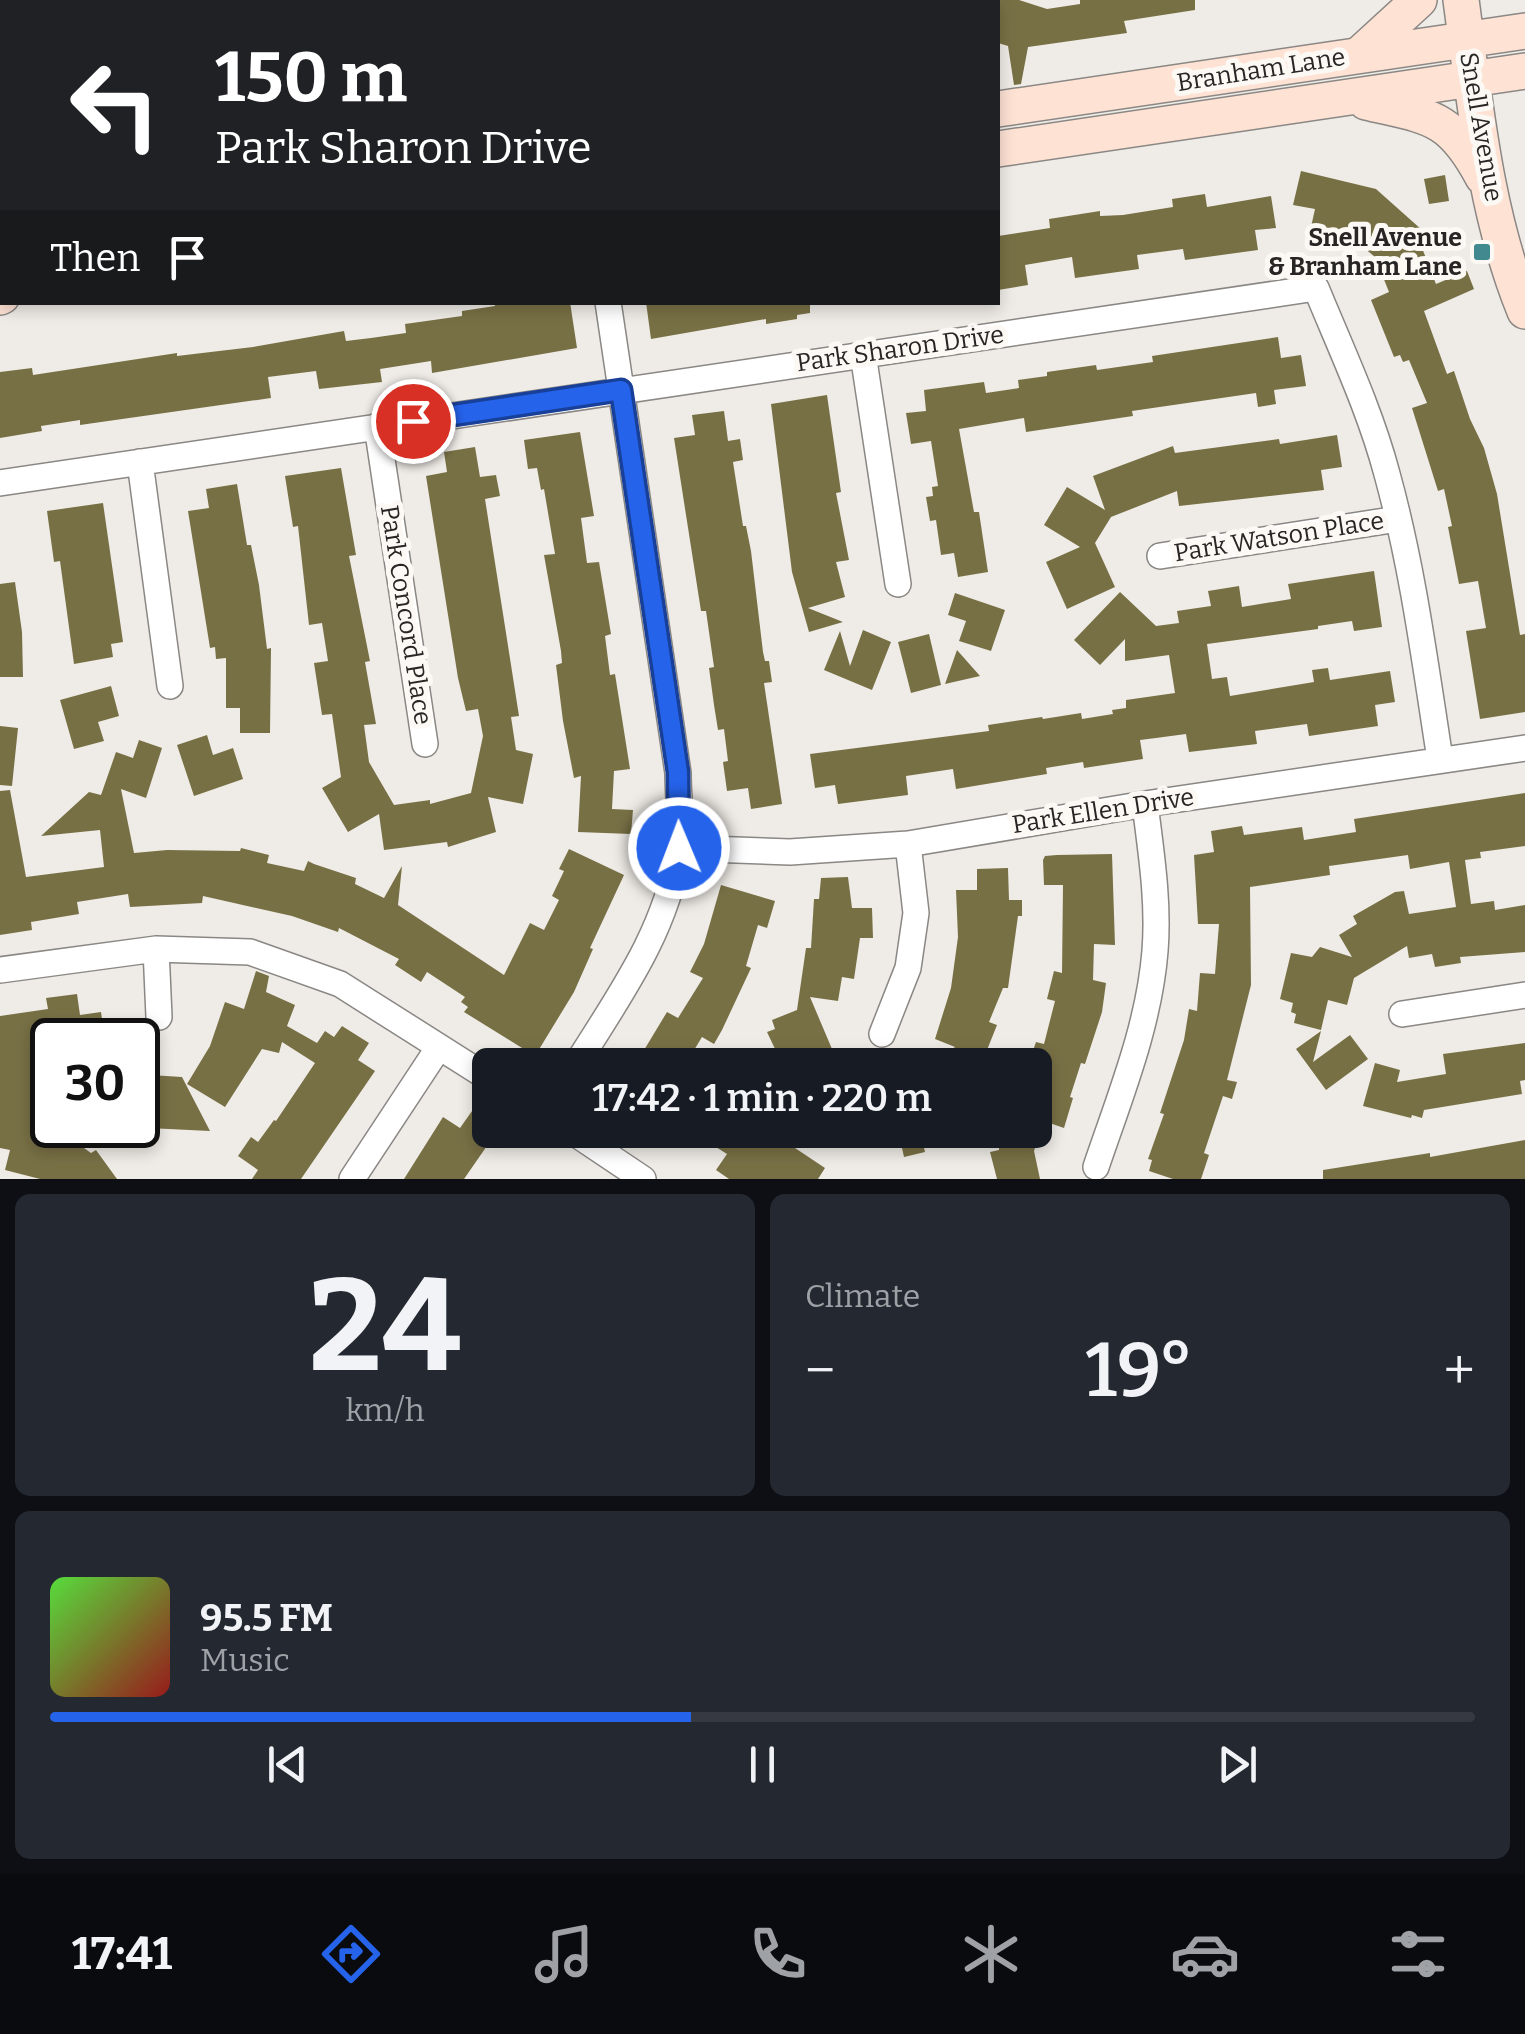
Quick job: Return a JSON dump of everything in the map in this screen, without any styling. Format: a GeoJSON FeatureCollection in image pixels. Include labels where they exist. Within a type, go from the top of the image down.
{"type":"FeatureCollection","features":[{"type":"Feature","properties":{"kind":"main road"},"geometry":{"type":"LineString","coordinates":[[1359,55],[1419,0]]}},
{"type":"Feature","properties":{"kind":"main road","name":"Snell Avenue"},"geometry":{"type":"LineString","coordinates":[[1460,0],[1490,193],[1510,273],[1525,311]]}},
{"type":"Feature","properties":{"kind":"main road","name":"Branham Lane"},"geometry":{"type":"LineString","coordinates":[[1000,110],[1466,40],[1519,21]]}},
{"type":"Feature","properties":{"kind":"main road","name":"Snell Avenue"},"geometry":{"type":"LineString","coordinates":[[1519,21],[1524,77]]}},
{"type":"Feature","properties":{"kind":"main road","name":"Branham Lane"},"geometry":{"type":"LineString","coordinates":[[1000,149],[1472,78],[1524,77]]}},
{"type":"Feature","properties":{"kind":"main road"},"geometry":{"type":"LineString","coordinates":[[1346,97],[1424,114],[1450,129],[1472,157],[1490,193]]}},
{"type":"Feature","properties":{"kind":"street","name":"Park Sharon Drive"},"geometry":{"type":"LineString","coordinates":[[0,483],[1316,288],[1361,396],[1398,519],[1410,567],[1440,759]]}},
{"type":"Feature","properties":{"kind":"street"},"geometry":{"type":"LineString","coordinates":[[587,1048],[648,950],[664,913],[679,848],[678,772],[608,305]]}},
{"type":"Feature","properties":{"kind":"street"},"geometry":{"type":"LineString","coordinates":[[863,354],[898,584]]}},
{"type":"Feature","properties":{"kind":"street","name":"Park Concord Place"},"geometry":{"type":"LineString","coordinates":[[377,426],[425,744]]}},
{"type":"Feature","properties":{"kind":"street"},"geometry":{"type":"LineString","coordinates":[[140,462],[170,686]]}},
{"type":"Feature","properties":{"kind":"street","name":"Park Watson Place"},"geometry":{"type":"LineString","coordinates":[[1160,556],[1398,519]]}},
{"type":"Feature","properties":{"kind":"street","name":"Park Ellen Drive"},"geometry":{"type":"LineString","coordinates":[[679,848],[790,852],[908,844],[1145,804],[1525,748]]}},
{"type":"Feature","properties":{"kind":"street"},"geometry":{"type":"LineString","coordinates":[[1096,1167],[1138,1044],[1156,948],[1156,899],[1145,804]]}},
{"type":"Feature","properties":{"kind":"street"},"geometry":{"type":"LineString","coordinates":[[882,1034],[908,968],[916,914],[908,844]]}},
{"type":"Feature","properties":{"kind":"street"},"geometry":{"type":"LineString","coordinates":[[156,948],[159,1017]]}},
{"type":"Feature","properties":{"kind":"street"},"geometry":{"type":"LineString","coordinates":[[0,970],[156,948],[250,952],[340,984],[472,1068]]}},
{"type":"Feature","properties":{"kind":"street"},"geometry":{"type":"LineString","coordinates":[[1402,1014],[1525,996]]}},
{"type":"Feature","properties":{"kind":"street"},"geometry":{"type":"LineString","coordinates":[[352,1179],[439,1048]]}},
{"type":"Feature","properties":{"kind":"street"},"geometry":{"type":"LineString","coordinates":[[596,1148],[642,1179]]}},
{"type":"Feature","properties":{"kind":"building"},"geometry":{"type":"Polygon","coordinates":[[[1000,0],[1019,0],[1047,9],[1080,4],[1080,0],[1195,0],[1195,10],[1124,21],[1127,33],[1028,47],[1021,84],[1014,85],[1008,46],[1000,44],[1000,0]]]}},
{"type":"Feature","properties":{"kind":"building"},"geometry":{"type":"Polygon","coordinates":[[[1301,171],[1376,189],[1422,230],[1417,235],[1436,284],[1467,271],[1474,289],[1424,311],[1447,374],[1454,371],[1497,494],[1520,635],[1525,634],[1525,712],[1480,719],[1466,631],[1486,628],[1478,581],[1459,584],[1444,489],[1438,491],[1412,408],[1427,403],[1409,360],[1403,362],[1400,355],[1394,357],[1371,300],[1389,292],[1375,257],[1351,237],[1311,227],[1315,209],[1293,205],[1301,171]]]}},
{"type":"Feature","properties":{"kind":"building"},"geometry":{"type":"Polygon","coordinates":[[[1445,175],[1449,201],[1429,204],[1424,179],[1445,175]]]}},
{"type":"Feature","properties":{"kind":"building"},"geometry":{"type":"Polygon","coordinates":[[[1205,194],[1207,207],[1271,196],[1276,228],[1255,230],[1258,250],[1185,260],[1183,249],[1137,255],[1139,269],[1075,278],[1072,257],[1025,265],[1028,285],[1000,290],[1000,236],[1050,228],[1049,219],[1100,211],[1100,216],[1123,215],[1173,207],[1172,199],[1205,194]]]}},
{"type":"Feature","properties":{"kind":"building"},"geometry":{"type":"Polygon","coordinates":[[[570,305],[577,348],[432,373],[431,361],[380,369],[382,382],[319,389],[316,371],[268,377],[271,398],[80,425],[80,420],[0,438],[0,372],[32,368],[33,375],[177,353],[253,347],[344,331],[346,341],[371,338],[406,333],[405,324],[462,316],[462,311],[495,306],[570,305]]]}},
{"type":"Feature","properties":{"kind":"building"},"geometry":{"type":"Polygon","coordinates":[[[646,305],[810,305],[810,313],[797,315],[797,319],[766,324],[766,319],[651,339],[646,305]]]}},
{"type":"Feature","properties":{"kind":"building"},"geometry":{"type":"Polygon","coordinates":[[[1278,337],[1281,358],[1301,355],[1306,386],[1274,390],[1276,404],[1258,407],[1256,393],[1026,432],[1024,418],[959,429],[974,512],[979,512],[988,572],[958,577],[954,553],[941,555],[936,520],[930,521],[926,497],[933,496],[932,487],[938,486],[931,441],[911,444],[906,413],[926,411],[924,390],[984,382],[986,393],[1019,388],[1018,380],[1047,376],[1047,372],[1153,362],[1152,356],[1278,337]]]}},
{"type":"Feature","properties":{"kind":"building"},"geometry":{"type":"Polygon","coordinates":[[[827,395],[841,492],[836,493],[849,560],[836,562],[845,597],[808,608],[843,622],[809,632],[792,572],[771,404],[827,395]]]}},
{"type":"Feature","properties":{"kind":"building"},"geometry":{"type":"Polygon","coordinates":[[[724,411],[728,441],[740,439],[743,460],[733,462],[751,551],[763,652],[765,661],[769,661],[772,682],[764,683],[782,804],[751,809],[748,788],[727,791],[724,729],[718,730],[706,611],[701,611],[674,438],[695,435],[692,415],[724,411]]]}},
{"type":"Feature","properties":{"kind":"building"},"geometry":{"type":"Polygon","coordinates":[[[580,432],[594,516],[581,518],[587,563],[599,562],[611,634],[605,636],[610,675],[615,674],[630,769],[614,771],[612,809],[633,810],[631,834],[578,832],[581,776],[574,778],[563,721],[556,665],[562,663],[561,651],[544,555],[555,554],[544,489],[541,490],[537,468],[528,469],[524,440],[580,432]]]}},
{"type":"Feature","properties":{"kind":"building"},"geometry":{"type":"Polygon","coordinates":[[[1337,435],[1342,467],[1321,470],[1324,490],[1179,506],[1177,491],[1111,517],[1095,543],[1115,587],[1067,609],[1046,562],[1080,547],[1044,525],[1067,487],[1105,510],[1093,476],[1173,446],[1175,453],[1337,435]]]}},
{"type":"Feature","properties":{"kind":"building"},"geometry":{"type":"Polygon","coordinates":[[[475,447],[480,477],[496,475],[500,496],[485,499],[519,716],[511,717],[516,750],[533,754],[523,804],[488,797],[496,832],[448,847],[447,842],[384,850],[379,814],[348,832],[322,788],[341,777],[332,714],[322,715],[314,663],[328,661],[322,623],[309,625],[298,526],[293,527],[285,476],[341,468],[356,555],[349,556],[370,661],[365,662],[376,724],[364,725],[369,762],[394,805],[430,800],[430,804],[471,793],[483,736],[478,709],[466,711],[458,678],[426,476],[447,472],[444,452],[475,447]]]}},
{"type":"Feature","properties":{"kind":"building"},"geometry":{"type":"Polygon","coordinates":[[[237,484],[247,545],[251,545],[259,585],[267,649],[271,648],[270,733],[240,733],[240,708],[226,708],[226,658],[216,659],[215,647],[210,648],[188,511],[209,508],[206,489],[237,484]]]}},
{"type":"Feature","properties":{"kind":"building"},"geometry":{"type":"Polygon","coordinates":[[[103,503],[123,642],[111,644],[113,657],[74,664],[60,561],[54,562],[47,511],[103,503]]]}},
{"type":"Feature","properties":{"kind":"building"},"geometry":{"type":"Polygon","coordinates":[[[1374,571],[1382,627],[1354,631],[1352,621],[1207,644],[1212,679],[1227,677],[1230,696],[1314,682],[1312,670],[1328,668],[1330,680],[1390,671],[1395,702],[1375,705],[1378,726],[1309,736],[1307,724],[1255,731],[1257,744],[1189,752],[1186,734],[1140,740],[1143,759],[1084,768],[1083,762],[1046,768],[1047,774],[956,789],[953,769],[906,776],[908,795],[838,804],[835,785],[815,788],[810,754],[989,731],[988,725],[1042,717],[1081,713],[1082,719],[1113,714],[1112,710],[1126,708],[1126,700],[1175,693],[1169,655],[1125,661],[1125,639],[1100,665],[1074,640],[1120,592],[1156,626],[1179,623],[1177,611],[1211,606],[1208,591],[1239,586],[1242,607],[1291,599],[1288,584],[1374,571]]]}},
{"type":"Feature","properties":{"kind":"building"},"geometry":{"type":"Polygon","coordinates":[[[15,582],[23,677],[0,677],[0,584],[15,582]]]}},
{"type":"Feature","properties":{"kind":"building"},"geometry":{"type":"Polygon","coordinates":[[[955,593],[1005,610],[991,651],[959,641],[966,621],[948,615],[955,593]]]}},
{"type":"Feature","properties":{"kind":"building"},"geometry":{"type":"Polygon","coordinates":[[[863,630],[891,642],[872,690],[824,670],[840,631],[850,666],[863,630]]]}},
{"type":"Feature","properties":{"kind":"building"},"geometry":{"type":"Polygon","coordinates":[[[929,634],[941,685],[911,693],[898,642],[929,634]]]}},
{"type":"Feature","properties":{"kind":"building"},"geometry":{"type":"Polygon","coordinates":[[[957,650],[980,676],[945,684],[957,650]]]}},
{"type":"Feature","properties":{"kind":"building"},"geometry":{"type":"Polygon","coordinates":[[[111,686],[119,716],[98,722],[104,741],[74,749],[60,700],[111,686]]]}},
{"type":"Feature","properties":{"kind":"building"},"geometry":{"type":"Polygon","coordinates":[[[0,726],[18,728],[12,786],[0,785],[0,726]]]}},
{"type":"Feature","properties":{"kind":"building"},"geometry":{"type":"Polygon","coordinates":[[[207,735],[213,755],[233,748],[243,779],[194,796],[177,745],[207,735]]]}},
{"type":"Feature","properties":{"kind":"building"},"geometry":{"type":"Polygon","coordinates":[[[139,740],[162,748],[146,798],[121,789],[134,853],[241,848],[269,855],[267,863],[304,871],[308,861],[356,878],[355,884],[384,898],[402,866],[398,905],[504,975],[530,923],[544,930],[559,900],[552,896],[569,849],[624,875],[574,992],[540,1048],[522,1048],[464,1012],[468,1007],[461,1002],[465,997],[427,972],[421,982],[395,965],[399,959],[339,928],[338,932],[292,916],[203,896],[202,903],[130,907],[128,894],[77,902],[79,914],[31,922],[32,930],[0,935],[0,791],[10,790],[26,877],[104,867],[100,830],[41,836],[89,792],[101,795],[116,752],[133,758],[139,740]]]}},
{"type":"Feature","properties":{"kind":"building"},"geometry":{"type":"Polygon","coordinates":[[[1525,793],[1525,846],[1480,852],[1481,858],[1465,860],[1471,904],[1494,901],[1495,910],[1525,905],[1525,952],[1460,957],[1461,963],[1435,967],[1432,954],[1409,958],[1407,946],[1354,978],[1347,1005],[1328,1000],[1321,1030],[1294,1023],[1293,1003],[1280,999],[1291,953],[1312,957],[1320,947],[1352,957],[1339,935],[1357,924],[1353,916],[1395,892],[1404,891],[1409,914],[1456,907],[1449,862],[1410,869],[1408,855],[1329,866],[1330,875],[1250,887],[1251,985],[1227,1080],[1237,1082],[1232,1099],[1223,1096],[1204,1153],[1209,1155],[1201,1179],[1173,1179],[1149,1171],[1152,1160],[1148,1159],[1164,1114],[1160,1113],[1184,1040],[1189,1009],[1197,1011],[1200,973],[1215,974],[1219,924],[1198,924],[1194,855],[1214,852],[1211,831],[1242,826],[1244,835],[1302,827],[1304,840],[1356,832],[1354,819],[1525,793]]]}},
{"type":"Feature","properties":{"kind":"building"},"geometry":{"type":"Polygon","coordinates":[[[1112,854],[1115,945],[1094,944],[1093,980],[1106,983],[1102,1012],[1085,1064],[1081,1063],[1064,1128],[1052,1124],[1052,1048],[1034,1048],[1036,1042],[1044,1044],[1055,1001],[1047,999],[1054,971],[1062,973],[1063,885],[1044,885],[1045,856],[1112,854]]]}},
{"type":"Feature","properties":{"kind":"building"},"geometry":{"type":"Polygon","coordinates":[[[1008,868],[1009,900],[1022,900],[1022,916],[1018,916],[1008,988],[1003,988],[989,1022],[997,1025],[988,1048],[954,1048],[935,1039],[951,988],[958,937],[956,890],[977,890],[977,869],[1008,868]]]}},
{"type":"Feature","properties":{"kind":"building"},"geometry":{"type":"Polygon","coordinates":[[[848,877],[852,908],[872,908],[873,938],[860,938],[854,979],[842,977],[838,1001],[810,997],[832,1048],[775,1048],[767,1032],[775,1029],[772,1020],[797,1010],[806,948],[811,948],[814,899],[819,899],[821,878],[848,877]]]}},
{"type":"Feature","properties":{"kind":"building"},"geometry":{"type":"Polygon","coordinates":[[[721,885],[775,901],[767,928],[758,925],[746,966],[751,968],[714,1044],[702,1037],[695,1048],[645,1048],[667,1012],[678,1018],[703,978],[690,972],[704,944],[721,885]]]}},
{"type":"Feature","properties":{"kind":"building"},"geometry":{"type":"Polygon","coordinates":[[[256,971],[269,976],[266,992],[295,1005],[287,1026],[317,1043],[325,1031],[334,1037],[342,1026],[369,1043],[358,1060],[375,1071],[301,1179],[252,1179],[258,1170],[238,1156],[251,1137],[258,1142],[276,1121],[315,1063],[282,1042],[279,1053],[262,1049],[225,1107],[187,1084],[210,1046],[225,1002],[244,1009],[256,971]]]}},
{"type":"Feature","properties":{"kind":"building"},"geometry":{"type":"Polygon","coordinates":[[[77,994],[80,1015],[101,1012],[102,1018],[30,1018],[30,1148],[84,1148],[91,1153],[96,1150],[117,1179],[40,1179],[5,1170],[10,1150],[0,1148],[0,1016],[48,1009],[46,998],[77,994]]]}},
{"type":"Feature","properties":{"kind":"building"},"geometry":{"type":"Polygon","coordinates":[[[1321,1031],[1313,1062],[1350,1035],[1368,1059],[1326,1090],[1296,1049],[1321,1031]]]}},
{"type":"Feature","properties":{"kind":"building"},"geometry":{"type":"Polygon","coordinates":[[[1525,1043],[1522,1094],[1424,1110],[1422,1118],[1363,1106],[1375,1063],[1400,1070],[1397,1082],[1446,1074],[1443,1054],[1525,1043]]]}},
{"type":"Feature","properties":{"kind":"building"},"geometry":{"type":"Polygon","coordinates":[[[160,1076],[182,1077],[210,1131],[160,1129],[160,1076]]]}},
{"type":"Feature","properties":{"kind":"building"},"geometry":{"type":"Polygon","coordinates":[[[472,1111],[472,1148],[486,1148],[464,1179],[404,1179],[443,1117],[460,1128],[472,1111]]]}},
{"type":"Feature","properties":{"kind":"building"},"geometry":{"type":"Polygon","coordinates":[[[1525,1140],[1525,1179],[1323,1179],[1323,1170],[1525,1140]]]}},
{"type":"Feature","properties":{"kind":"building"},"geometry":{"type":"Polygon","coordinates":[[[718,1148],[795,1148],[825,1168],[818,1179],[729,1179],[716,1170],[727,1154],[718,1148]]]}},
{"type":"Feature","properties":{"kind":"building"},"geometry":{"type":"Polygon","coordinates":[[[902,1148],[924,1148],[925,1152],[904,1157],[902,1148]]]}},
{"type":"Feature","properties":{"kind":"building"},"geometry":{"type":"Polygon","coordinates":[[[1035,1148],[1040,1179],[997,1179],[990,1152],[1035,1148]]]}},
{"type":"Feature","properties":{"kind":"place","name":"Snell Avenue & Branham Lane"},"geometry":{"type":"Point","coordinates":[1482,252]}},
{"type":"Feature","properties":{"kind":"route"},"geometry":{"type":"LineString","coordinates":[[413,421],[621,390],[678,772],[679,848]]}}]}
